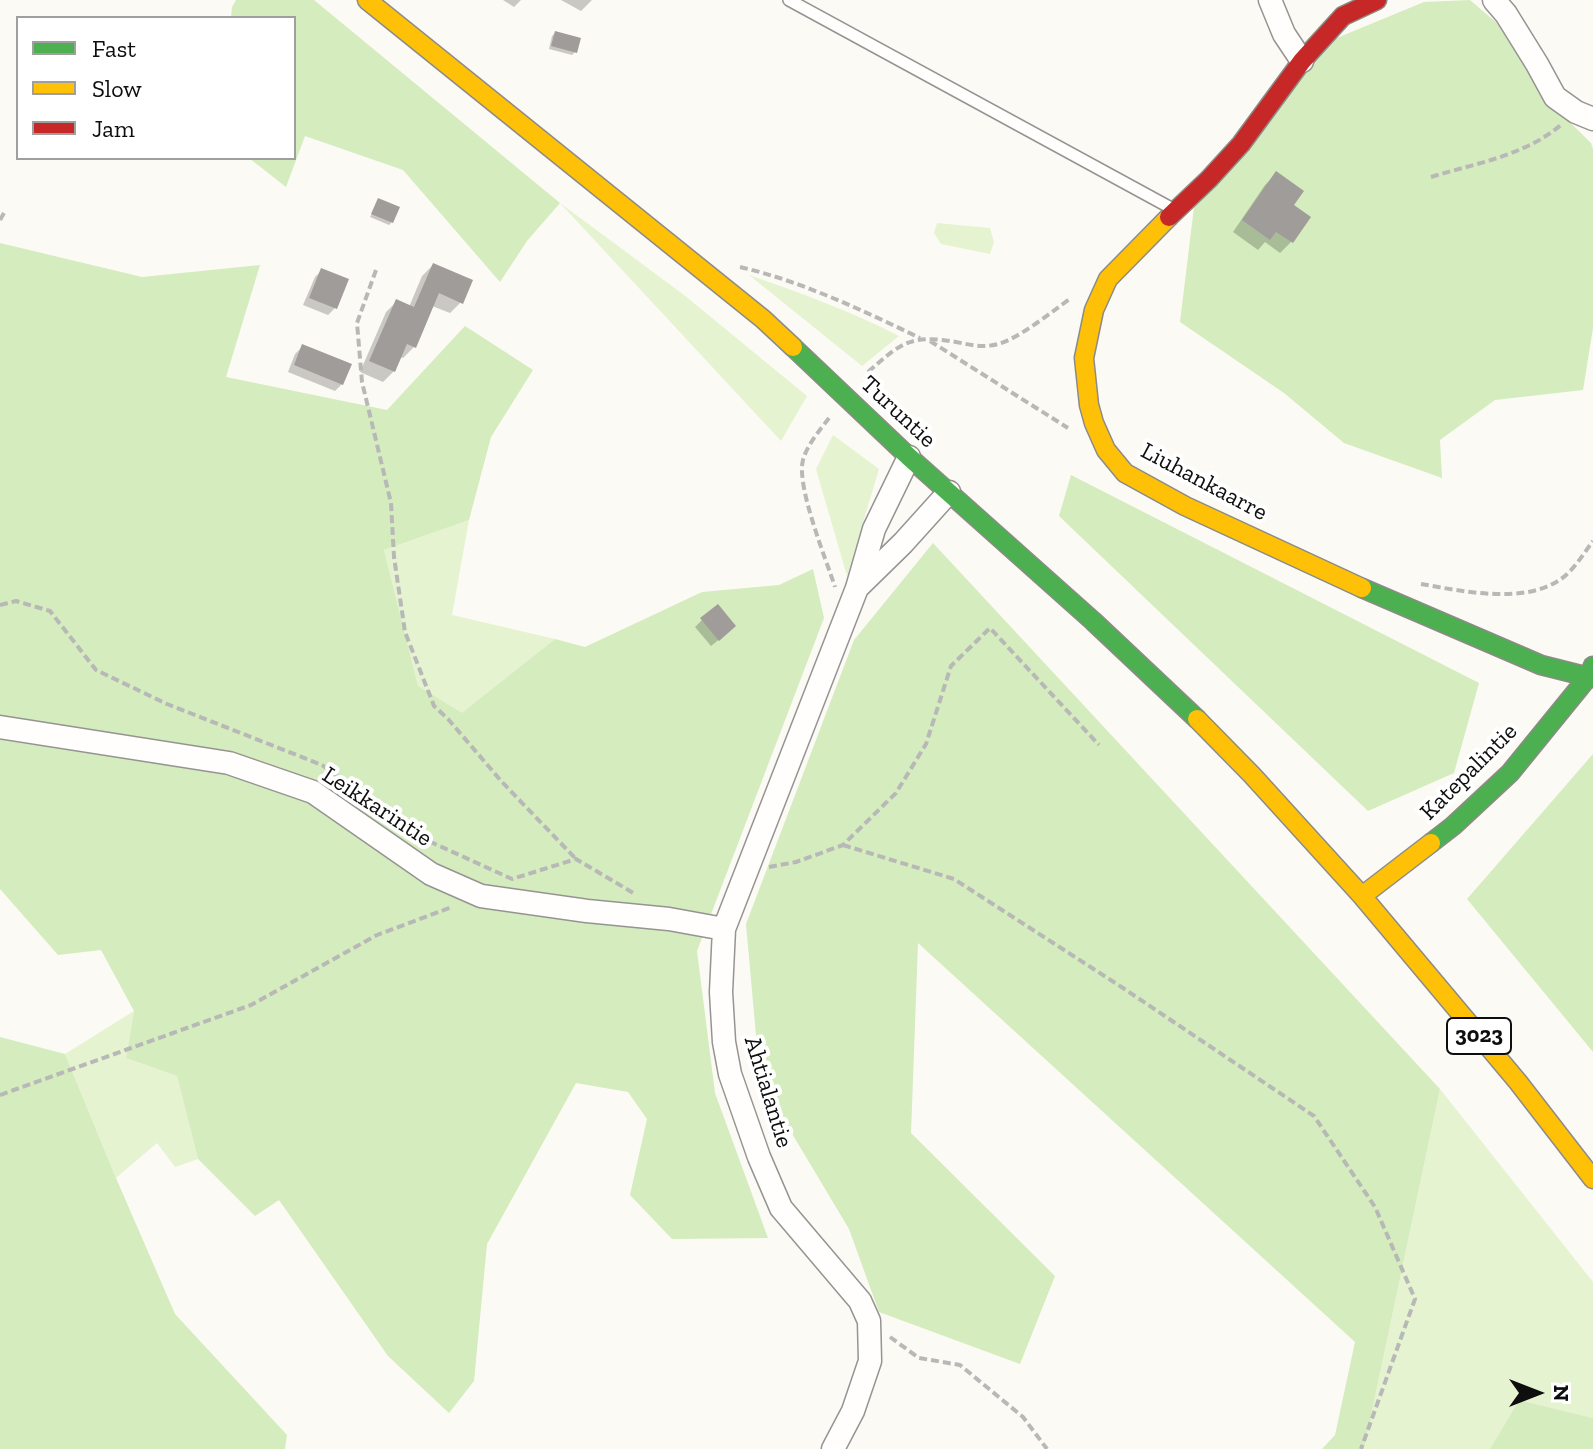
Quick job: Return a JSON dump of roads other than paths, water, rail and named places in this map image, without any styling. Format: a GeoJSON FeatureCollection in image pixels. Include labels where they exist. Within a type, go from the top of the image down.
{"type":"FeatureCollection","features":[{"type":"Feature","properties":{"kind":"main road","name":"Turuntie"},"geometry":{"type":"LineString","coordinates":[[367,0],[763,319],[909,457],[1093,621],[1197,719],[1362,896]]}},
{"type":"Feature","properties":{"kind":"main road","name":"Liuhankaarre"},"geometry":{"type":"LineString","coordinates":[[1377,0],[1343,16],[1302,61],[1241,144],[1108,279],[1094,310],[1084,358],[1094,423],[1106,450],[1125,473],[1185,506],[1354,585],[1541,665],[1592,673]]}},
{"type":"Feature","properties":{"kind":"main road","name":"Katepalintie"},"geometry":{"type":"LineString","coordinates":[[1362,896],[1453,826],[1510,773],[1592,673]]}},
{"type":"Feature","properties":{"kind":"main road","name":"3023"},"geometry":{"type":"LineString","coordinates":[[1362,896],[1518,1082],[1593,1179]]}},
{"type":"Feature","properties":{"kind":"street"},"geometry":{"type":"LineString","coordinates":[[1270,0],[1284,34],[1302,61]]}},
{"type":"Feature","properties":{"kind":"street"},"geometry":{"type":"LineString","coordinates":[[1494,0],[1522,39],[1555,97],[1584,116]]}},
{"type":"Feature","properties":{"kind":"street","name":"Ahtialantie"},"geometry":{"type":"LineString","coordinates":[[833,1449],[853,1411],[870,1361],[869,1321],[860,1301],[781,1208],[759,1157],[730,1074],[724,1042],[721,992],[724,929],[857,588],[874,529],[909,457]]}},
{"type":"Feature","properties":{"kind":"street","name":"Ahtialantie"},"geometry":{"type":"LineString","coordinates":[[857,588],[949,492]]}},
{"type":"Feature","properties":{"kind":"street","name":"Leikkarintie"},"geometry":{"type":"LineString","coordinates":[[0,727],[229,763],[313,792],[431,874],[481,896],[669,919],[724,929]]}},
{"type":"Feature","properties":{"kind":"lane"},"geometry":{"type":"LineString","coordinates":[[789,0],[1175,210]]}}]}
